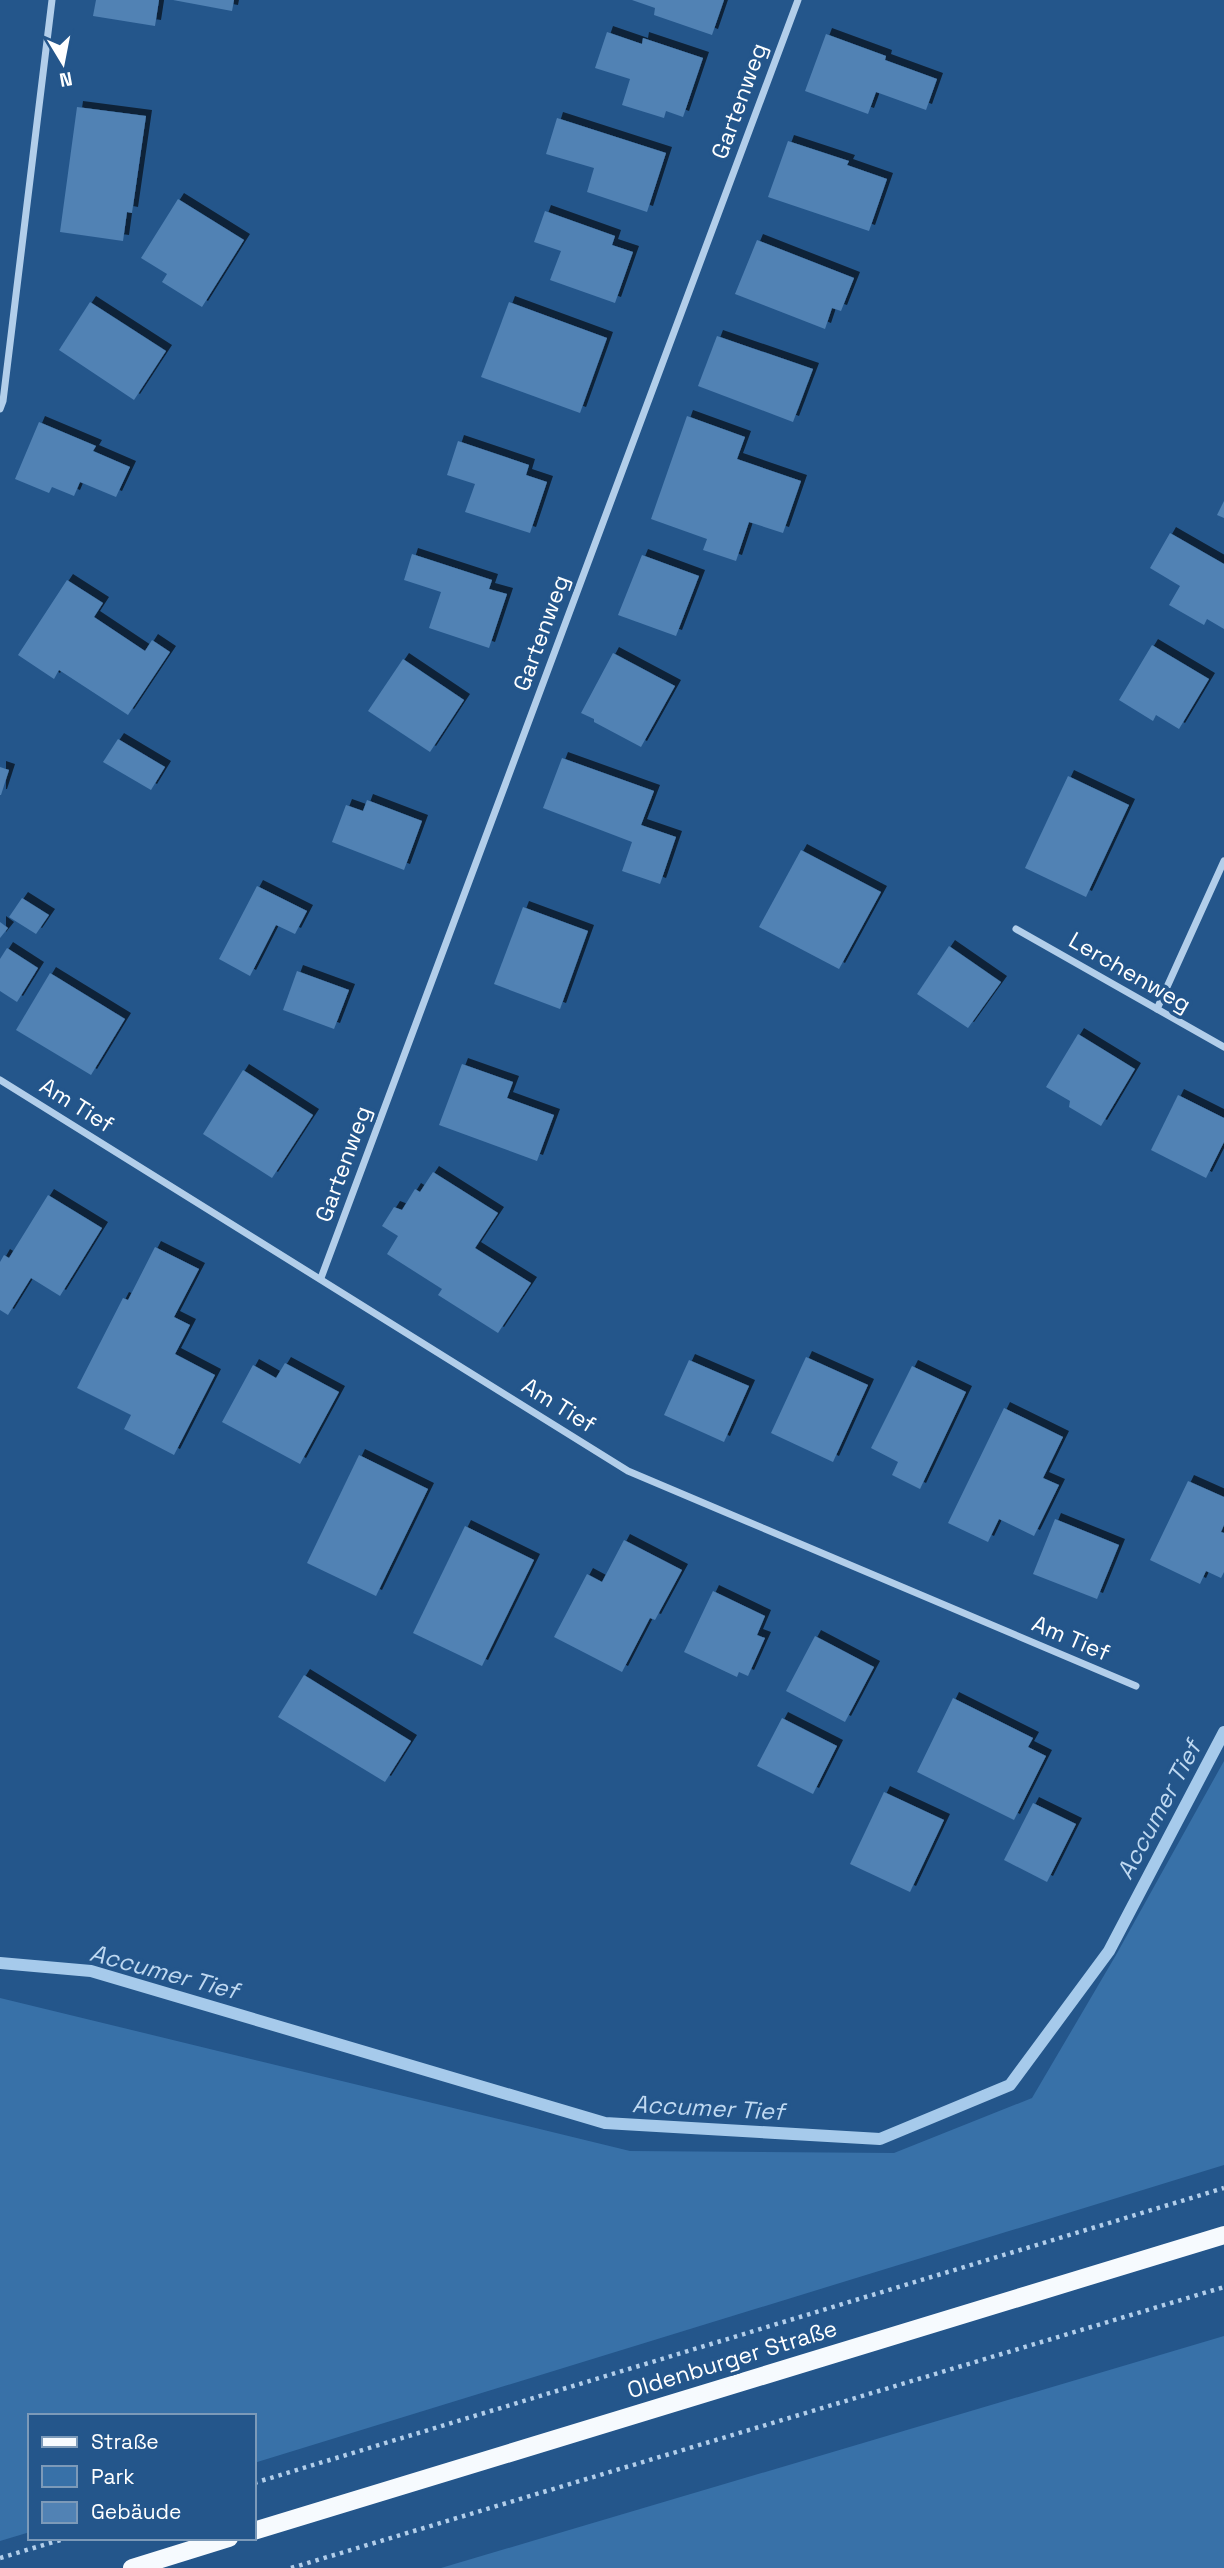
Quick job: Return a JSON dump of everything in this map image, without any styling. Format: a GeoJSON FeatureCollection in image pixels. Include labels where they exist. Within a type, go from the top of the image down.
{"type":"FeatureCollection","features":[{"type":"Feature","properties":{"kind":"main road","name":"Oldenburger Straße"},"geometry":{"type":"LineString","coordinates":[[256,2530],[1224,2235]]}},
{"type":"Feature","properties":{"kind":"main road"},"geometry":{"type":"LineString","coordinates":[[132,2568],[223,2540]]}},
{"type":"Feature","properties":{"kind":"street"},"geometry":{"type":"LineString","coordinates":[[0,409],[52,0]]}},
{"type":"Feature","properties":{"kind":"street","name":"Gartenweg"},"geometry":{"type":"LineString","coordinates":[[321,1278],[797,0]]}},
{"type":"Feature","properties":{"kind":"street"},"geometry":{"type":"LineString","coordinates":[[1157,1009],[1224,861]]}},
{"type":"Feature","properties":{"kind":"street","name":"Lerchenweg"},"geometry":{"type":"LineString","coordinates":[[1017,929],[1224,1047]]}},
{"type":"Feature","properties":{"kind":"street","name":"Am Tief"},"geometry":{"type":"LineString","coordinates":[[0,1080],[628,1471],[1136,1686]]}},
{"type":"Feature","properties":{"kind":"path"},"geometry":{"type":"LineString","coordinates":[[256,2482],[1224,2188]]}},
{"type":"Feature","properties":{"kind":"path"},"geometry":{"type":"LineString","coordinates":[[291,2568],[1224,2287]]}},
{"type":"Feature","properties":{"kind":"path"},"geometry":{"type":"LineString","coordinates":[[0,2558],[60,2540]]}},
{"type":"Feature","properties":{"kind":"green space"},"geometry":{"type":"Polygon","coordinates":[[[1224,1761],[1224,2165],[256,2462],[256,2414],[28,2414],[28,2533],[0,2541],[0,1998],[630,2151],[894,2153],[1032,2098],[1116,1955],[1224,1761]]]}},
{"type":"Feature","properties":{"kind":"green space"},"geometry":{"type":"Polygon","coordinates":[[[1224,2336],[1224,2568],[441,2568],[1224,2336]]]}},
{"type":"Feature","properties":{"kind":"building"},"geometry":{"type":"Polygon","coordinates":[[[96,0],[159,0],[155,26],[93,16],[96,0]]]}},
{"type":"Feature","properties":{"kind":"building"},"geometry":{"type":"Polygon","coordinates":[[[173,0],[234,0],[232,11],[173,0]]]}},
{"type":"Feature","properties":{"kind":"building"},"geometry":{"type":"Polygon","coordinates":[[[632,0],[724,0],[712,35],[654,15],[655,8],[632,0]]]}},
{"type":"Feature","properties":{"kind":"building"},"geometry":{"type":"Polygon","coordinates":[[[607,32],[642,44],[643,38],[703,58],[683,117],[666,111],[664,118],[622,105],[630,79],[595,68],[607,32]]]}},
{"type":"Feature","properties":{"kind":"building"},"geometry":{"type":"Polygon","coordinates":[[[826,34],[886,56],[885,60],[937,79],[926,110],[876,92],[868,114],[805,91],[826,34]]]}},
{"type":"Feature","properties":{"kind":"building"},"geometry":{"type":"Polygon","coordinates":[[[77,107],[146,116],[132,213],[127,212],[123,241],[60,232],[77,107]]]}},
{"type":"Feature","properties":{"kind":"building"},"geometry":{"type":"Polygon","coordinates":[[[557,118],[666,153],[647,212],[587,192],[594,168],[546,154],[557,118]]]}},
{"type":"Feature","properties":{"kind":"building"},"geometry":{"type":"Polygon","coordinates":[[[788,141],[849,161],[847,165],[887,179],[869,231],[768,197],[788,141]]]}},
{"type":"Feature","properties":{"kind":"building"},"geometry":{"type":"Polygon","coordinates":[[[178,199],[244,240],[202,307],[162,282],[167,274],[141,258],[178,199]]]}},
{"type":"Feature","properties":{"kind":"building"},"geometry":{"type":"Polygon","coordinates":[[[545,211],[615,236],[612,245],[633,252],[615,303],[550,280],[561,251],[534,242],[545,211]]]}},
{"type":"Feature","properties":{"kind":"building"},"geometry":{"type":"Polygon","coordinates":[[[757,240],[854,278],[841,311],[832,308],[825,329],[735,294],[757,240]]]}},
{"type":"Feature","properties":{"kind":"building"},"geometry":{"type":"Polygon","coordinates":[[[90,302],[166,351],[134,400],[59,350],[90,302]]]}},
{"type":"Feature","properties":{"kind":"building"},"geometry":{"type":"Polygon","coordinates":[[[509,302],[607,338],[580,413],[481,377],[509,302]]]}},
{"type":"Feature","properties":{"kind":"building"},"geometry":{"type":"Polygon","coordinates":[[[717,336],[813,369],[793,422],[698,386],[717,336]]]}},
{"type":"Feature","properties":{"kind":"building"},"geometry":{"type":"Polygon","coordinates":[[[687,416],[745,437],[737,459],[801,481],[783,533],[749,522],[736,561],[703,550],[707,539],[651,519],[687,416]]]}},
{"type":"Feature","properties":{"kind":"building"},"geometry":{"type":"Polygon","coordinates":[[[39,422],[96,446],[93,451],[130,467],[116,497],[80,482],[74,496],[52,487],[49,493],[15,479],[39,422]]]}},
{"type":"Feature","properties":{"kind":"building"},"geometry":{"type":"Polygon","coordinates":[[[458,441],[529,465],[526,475],[547,482],[530,533],[465,512],[475,484],[447,475],[458,441]]]}},
{"type":"Feature","properties":{"kind":"building"},"geometry":{"type":"Polygon","coordinates":[[[1224,501],[1224,518],[1217,515],[1224,501]]]}},
{"type":"Feature","properties":{"kind":"building"},"geometry":{"type":"Polygon","coordinates":[[[1170,533],[1224,564],[1224,629],[1207,619],[1204,625],[1169,605],[1180,586],[1150,568],[1170,533]]]}},
{"type":"Feature","properties":{"kind":"building"},"geometry":{"type":"Polygon","coordinates":[[[412,554],[492,580],[489,589],[507,594],[489,648],[429,628],[441,592],[404,580],[412,554]]]}},
{"type":"Feature","properties":{"kind":"building"},"geometry":{"type":"Polygon","coordinates":[[[642,555],[699,576],[676,636],[618,615],[642,555]]]}},
{"type":"Feature","properties":{"kind":"building"},"geometry":{"type":"Polygon","coordinates":[[[67,580],[103,603],[94,617],[145,651],[152,640],[170,652],[128,715],[59,670],[54,679],[18,655],[67,580]]]}},
{"type":"Feature","properties":{"kind":"building"},"geometry":{"type":"Polygon","coordinates":[[[1152,645],[1209,679],[1179,729],[1156,715],[1153,721],[1119,700],[1152,645]]]}},
{"type":"Feature","properties":{"kind":"building"},"geometry":{"type":"Polygon","coordinates":[[[613,653],[675,686],[641,747],[581,713],[613,653]]]}},
{"type":"Feature","properties":{"kind":"building"},"geometry":{"type":"Polygon","coordinates":[[[403,659],[464,700],[430,752],[368,711],[403,659]]]}},
{"type":"Feature","properties":{"kind":"building"},"geometry":{"type":"Polygon","coordinates":[[[118,739],[165,767],[151,790],[103,762],[118,739]]]}},
{"type":"Feature","properties":{"kind":"building"},"geometry":{"type":"Polygon","coordinates":[[[562,758],[654,791],[641,825],[676,837],[660,884],[622,871],[632,842],[543,808],[562,758]]]}},
{"type":"Feature","properties":{"kind":"building"},"geometry":{"type":"Polygon","coordinates":[[[0,767],[9,770],[1,795],[0,795],[0,767]]]}},
{"type":"Feature","properties":{"kind":"building"},"geometry":{"type":"Polygon","coordinates":[[[1068,776],[1129,805],[1086,897],[1025,868],[1068,776]]]}},
{"type":"Feature","properties":{"kind":"building"},"geometry":{"type":"Polygon","coordinates":[[[367,800],[422,821],[404,870],[332,842],[346,805],[363,811],[367,800]]]}},
{"type":"Feature","properties":{"kind":"building"},"geometry":{"type":"Polygon","coordinates":[[[801,850],[881,892],[839,969],[759,927],[801,850]]]}},
{"type":"Feature","properties":{"kind":"building"},"geometry":{"type":"Polygon","coordinates":[[[257,886],[307,911],[295,934],[276,925],[250,976],[219,959],[257,886]]]}},
{"type":"Feature","properties":{"kind":"building"},"geometry":{"type":"Polygon","coordinates":[[[22,898],[49,915],[36,934],[9,917],[22,898]]]}},
{"type":"Feature","properties":{"kind":"building"},"geometry":{"type":"Polygon","coordinates":[[[523,907],[588,931],[560,1009],[494,984],[523,907]]]}},
{"type":"Feature","properties":{"kind":"building"},"geometry":{"type":"Polygon","coordinates":[[[0,922],[8,928],[0,938],[0,922]]]}},
{"type":"Feature","properties":{"kind":"building"},"geometry":{"type":"Polygon","coordinates":[[[949,946],[1001,982],[968,1028],[917,994],[949,946]]]}},
{"type":"Feature","properties":{"kind":"building"},"geometry":{"type":"Polygon","coordinates":[[[7,948],[38,968],[17,1002],[0,991],[0,959],[7,948]]]}},
{"type":"Feature","properties":{"kind":"building"},"geometry":{"type":"Polygon","coordinates":[[[297,971],[349,990],[334,1029],[283,1010],[297,971]]]}},
{"type":"Feature","properties":{"kind":"building"},"geometry":{"type":"Polygon","coordinates":[[[50,973],[125,1019],[91,1075],[16,1030],[50,973]]]}},
{"type":"Feature","properties":{"kind":"building"},"geometry":{"type":"Polygon","coordinates":[[[1078,1034],[1135,1069],[1101,1126],[1069,1107],[1070,1101],[1046,1087],[1078,1034]]]}},
{"type":"Feature","properties":{"kind":"building"},"geometry":{"type":"Polygon","coordinates":[[[462,1064],[513,1082],[507,1098],[554,1115],[537,1161],[439,1125],[462,1064]]]}},
{"type":"Feature","properties":{"kind":"building"},"geometry":{"type":"Polygon","coordinates":[[[243,1070],[313,1115],[272,1178],[203,1134],[243,1070]]]}},
{"type":"Feature","properties":{"kind":"building"},"geometry":{"type":"Polygon","coordinates":[[[1178,1095],[1224,1118],[1224,1142],[1206,1178],[1151,1150],[1178,1095]]]}},
{"type":"Feature","properties":{"kind":"building"},"geometry":{"type":"Polygon","coordinates":[[[433,1172],[498,1213],[475,1248],[531,1283],[498,1333],[438,1295],[442,1289],[387,1254],[398,1236],[382,1226],[394,1207],[402,1210],[415,1189],[420,1192],[433,1172]]]}},
{"type":"Feature","properties":{"kind":"building"},"geometry":{"type":"Polygon","coordinates":[[[48,1195],[102,1228],[60,1296],[31,1278],[8,1315],[0,1310],[0,1262],[4,1255],[9,1258],[48,1195]]]}},
{"type":"Feature","properties":{"kind":"building"},"geometry":{"type":"Polygon","coordinates":[[[155,1247],[199,1269],[174,1317],[190,1325],[175,1354],[215,1375],[174,1455],[124,1429],[131,1415],[77,1388],[123,1298],[128,1300],[155,1247]]]}},
{"type":"Feature","properties":{"kind":"building"},"geometry":{"type":"Polygon","coordinates":[[[806,1357],[868,1385],[833,1462],[771,1433],[806,1357]]]}},
{"type":"Feature","properties":{"kind":"building"},"geometry":{"type":"Polygon","coordinates":[[[689,1360],[749,1386],[724,1442],[664,1415],[689,1360]]]}},
{"type":"Feature","properties":{"kind":"building"},"geometry":{"type":"Polygon","coordinates":[[[285,1363],[339,1392],[300,1464],[222,1422],[253,1365],[276,1378],[285,1363]]]}},
{"type":"Feature","properties":{"kind":"building"},"geometry":{"type":"Polygon","coordinates":[[[912,1366],[966,1392],[920,1489],[892,1475],[898,1462],[871,1448],[912,1366]]]}},
{"type":"Feature","properties":{"kind":"building"},"geometry":{"type":"Polygon","coordinates":[[[1004,1408],[1063,1437],[1043,1478],[1059,1485],[1034,1536],[999,1519],[988,1542],[948,1523],[1004,1408]]]}},
{"type":"Feature","properties":{"kind":"building"},"geometry":{"type":"Polygon","coordinates":[[[359,1455],[428,1489],[376,1596],[307,1563],[359,1455]]]}},
{"type":"Feature","properties":{"kind":"building"},"geometry":{"type":"Polygon","coordinates":[[[1188,1481],[1224,1497],[1224,1525],[1221,1532],[1224,1533],[1224,1572],[1221,1578],[1206,1571],[1200,1584],[1150,1560],[1188,1481]]]}},
{"type":"Feature","properties":{"kind":"building"},"geometry":{"type":"Polygon","coordinates":[[[1055,1519],[1119,1545],[1097,1599],[1033,1574],[1055,1519]]]}},
{"type":"Feature","properties":{"kind":"building"},"geometry":{"type":"Polygon","coordinates":[[[465,1526],[534,1560],[482,1666],[413,1633],[465,1526]]]}},
{"type":"Feature","properties":{"kind":"building"},"geometry":{"type":"Polygon","coordinates":[[[624,1540],[682,1570],[655,1620],[650,1618],[622,1672],[554,1637],[587,1574],[602,1582],[624,1540]]]}},
{"type":"Feature","properties":{"kind":"building"},"geometry":{"type":"Polygon","coordinates":[[[713,1591],[765,1616],[757,1635],[765,1638],[748,1676],[739,1672],[737,1677],[684,1652],[713,1591]]]}},
{"type":"Feature","properties":{"kind":"building"},"geometry":{"type":"Polygon","coordinates":[[[815,1636],[874,1667],[845,1722],[786,1691],[815,1636]]]}},
{"type":"Feature","properties":{"kind":"building"},"geometry":{"type":"Polygon","coordinates":[[[304,1675],[411,1741],[385,1782],[278,1717],[304,1675]]]}},
{"type":"Feature","properties":{"kind":"building"},"geometry":{"type":"Polygon","coordinates":[[[953,1698],[1033,1738],[1028,1747],[1046,1756],[1014,1820],[917,1772],[953,1698]]]}},
{"type":"Feature","properties":{"kind":"building"},"geometry":{"type":"Polygon","coordinates":[[[782,1718],[837,1746],[813,1794],[757,1766],[782,1718]]]}},
{"type":"Feature","properties":{"kind":"building"},"geometry":{"type":"Polygon","coordinates":[[[884,1792],[944,1820],[910,1892],[850,1864],[884,1792]]]}},
{"type":"Feature","properties":{"kind":"building"},"geometry":{"type":"Polygon","coordinates":[[[1033,1803],[1076,1824],[1047,1882],[1004,1860],[1033,1803]]]}},
{"type":"Feature","properties":{"kind":"waterway","name":"Accumer Tief"},"geometry":{"type":"LineString","coordinates":[[0,1963],[91,1971],[605,2123],[880,2139],[1010,2085],[1109,1951],[1224,1732]]}}]}
